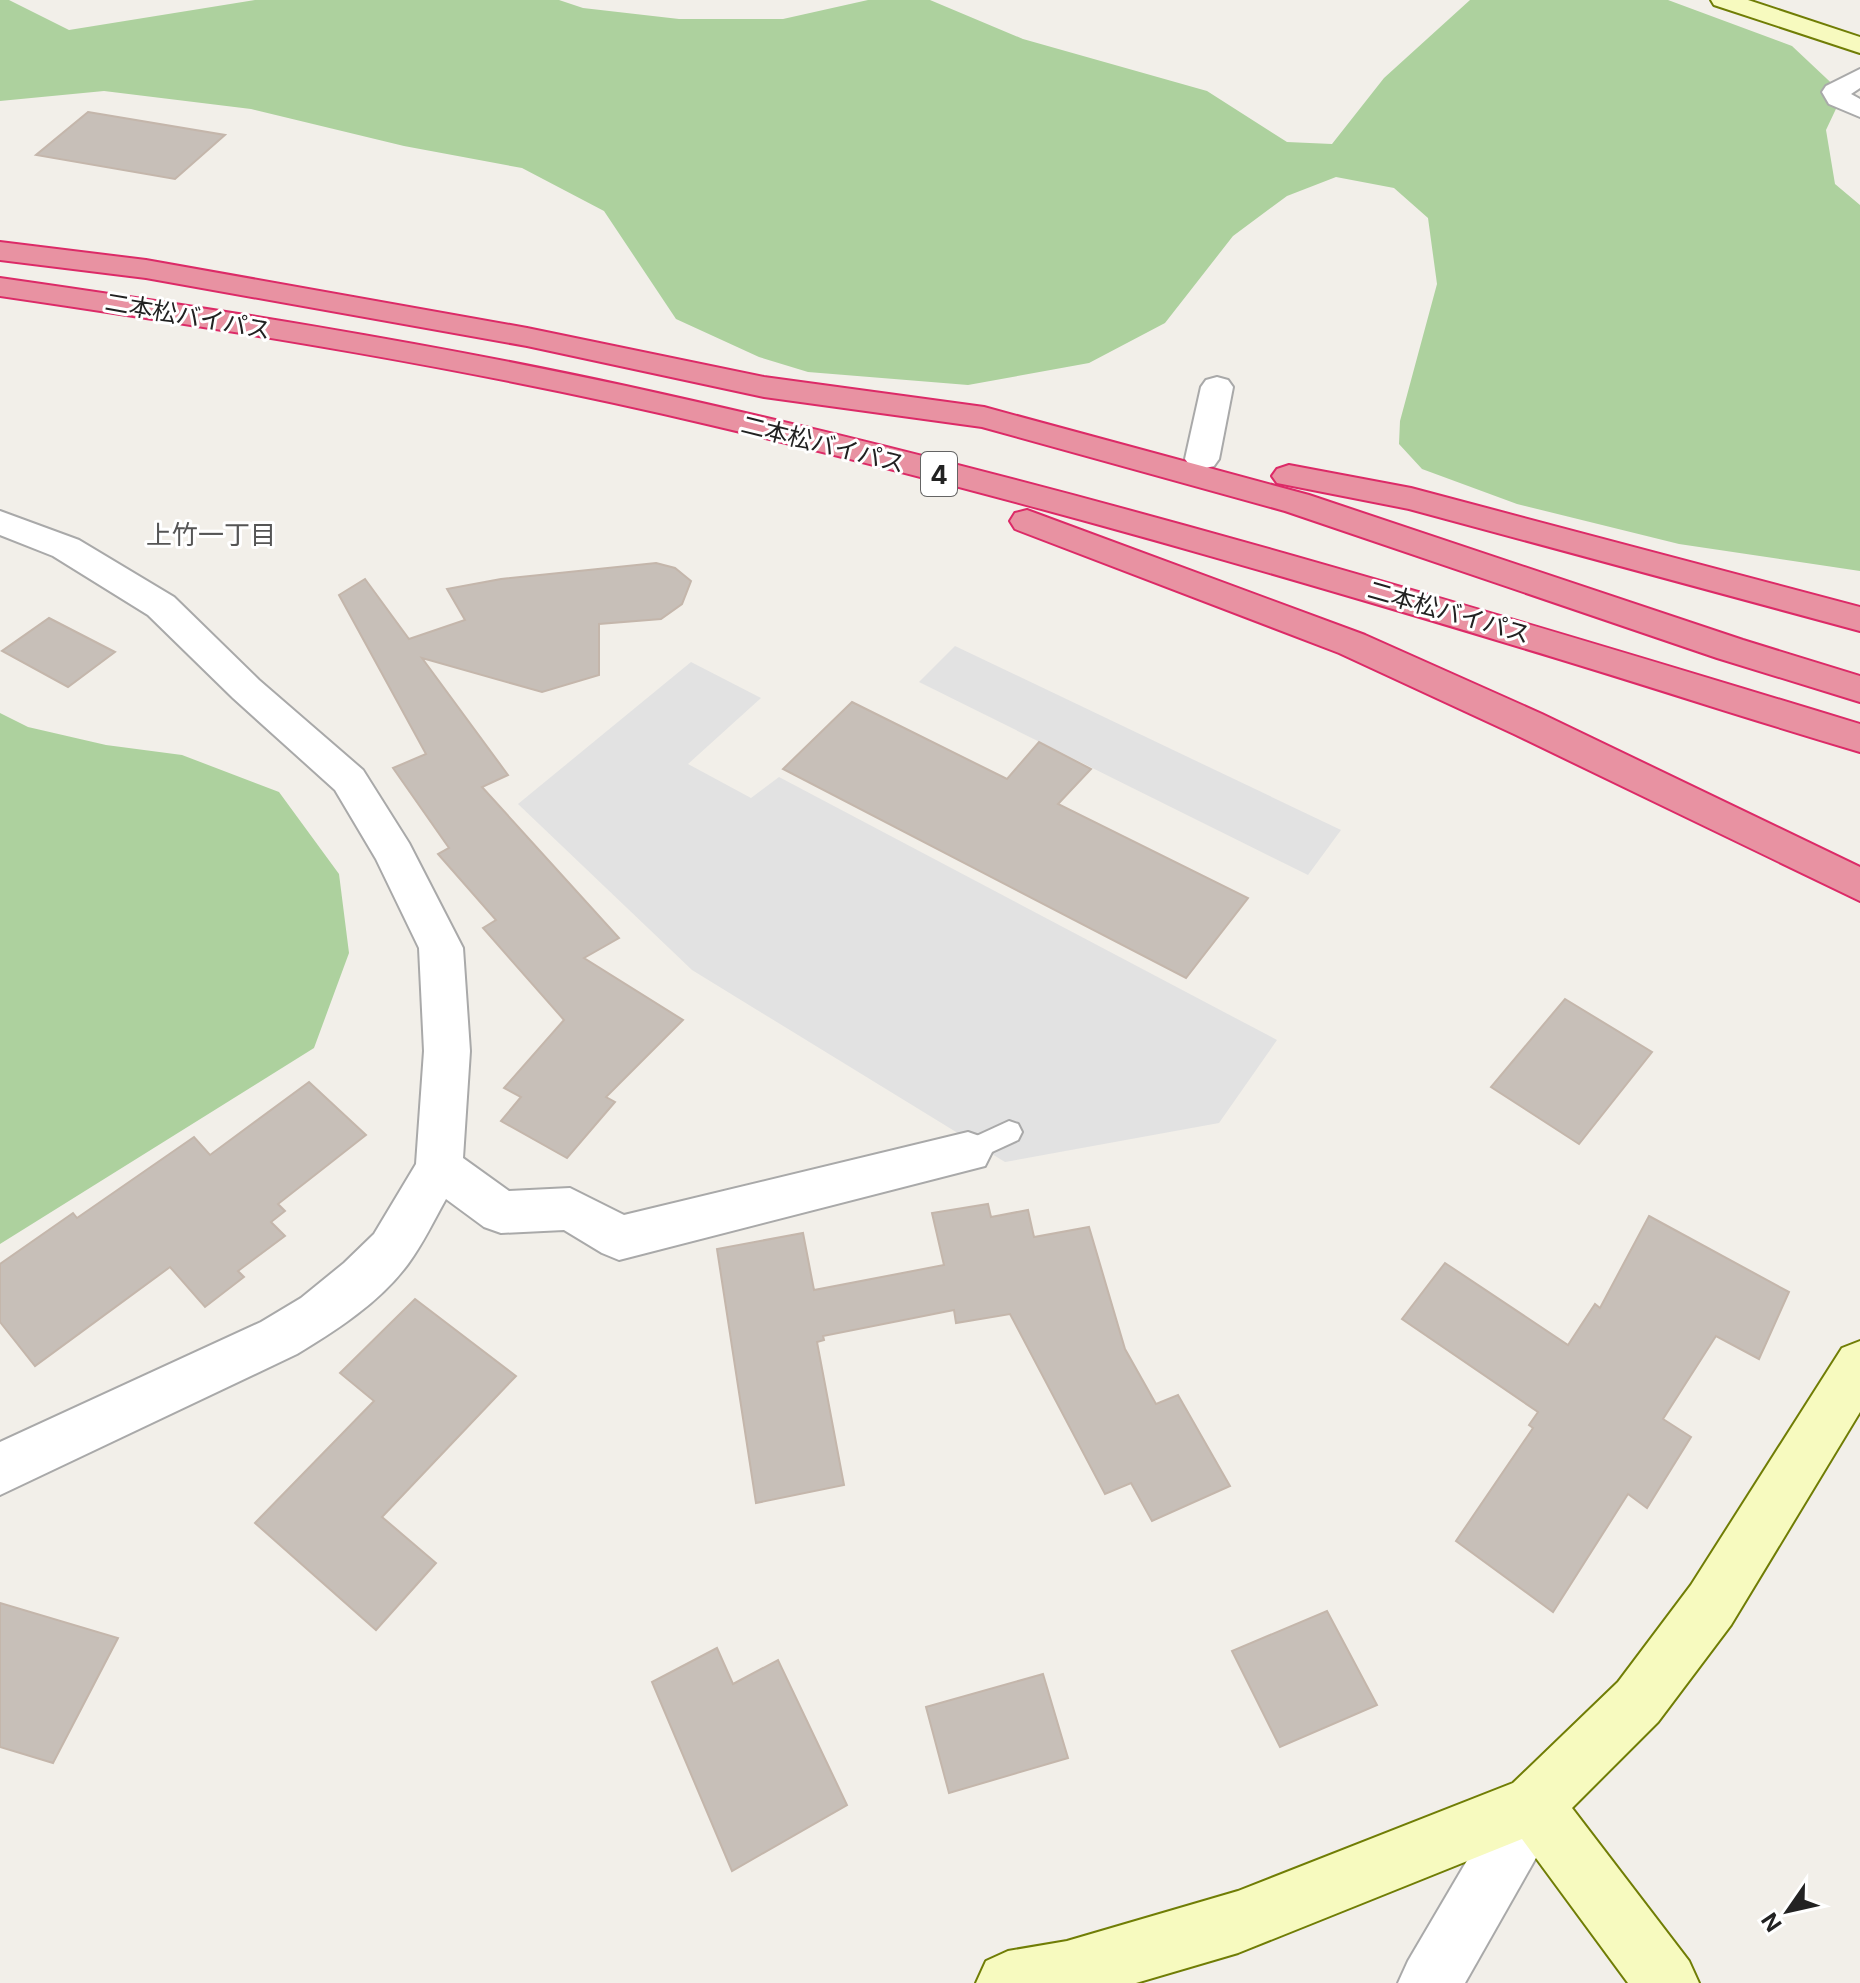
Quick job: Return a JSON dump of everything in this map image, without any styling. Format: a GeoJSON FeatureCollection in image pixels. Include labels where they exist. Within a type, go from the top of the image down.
{"type":"FeatureCollection","features":[{"type":"Feature","properties":{"kind":"highway","name":"二本松バイパス"},"geometry":{"type":"LineString","coordinates":[[0,251],[146,269],[527,337],[764,387],[984,417],[1297,503],[1730,649],[1860,689]]}},
{"type":"Feature","properties":{"kind":"highway","name":"二本松バイパス"},"geometry":{"type":"LineString","coordinates":[[0,287],[473,366],[710,415],[1196,539],[1582,652],[1860,738]]}},
{"type":"Feature","properties":{"kind":"highway"},"geometry":{"type":"LineString","coordinates":[[984,417],[1411,499],[1860,619]]}},
{"type":"Feature","properties":{"kind":"highway"},"geometry":{"type":"LineString","coordinates":[[864,455],[1352,644],[1528,724],[1860,885]]}},
{"type":"Feature","properties":{"kind":"street"},"geometry":{"type":"LineString","coordinates":[[1723,0],[1860,45]]}},
{"type":"Feature","properties":{"kind":"street"},"geometry":{"type":"LineString","coordinates":[[1860,77],[1835,92],[1838,98],[1860,109]]}},
{"type":"Feature","properties":{"kind":"street"},"geometry":{"type":"LineString","coordinates":[[1202,459],[1217,387]]}},
{"type":"Feature","properties":{"kind":"street"},"geometry":{"type":"LineString","coordinates":[[0,522],[66,548],[161,606],[246,689],[349,780],[394,854],[441,948],[447,1051],[439,1167],[391,1249],[362,1279],[319,1314],[279,1338],[0,1469]]}},
{"type":"Feature","properties":{"kind":"street"},"geometry":{"type":"LineString","coordinates":[[439,1167],[501,1212],[570,1209],[619,1238],[988,1142]]}},
{"type":"Feature","properties":{"kind":"street"},"geometry":{"type":"LineString","coordinates":[[1430,1983],[1533,1805],[1638,1702],[1711,1605],[1860,1365]]}},
{"type":"Feature","properties":{"kind":"street"},"geometry":{"type":"LineString","coordinates":[[1008,1983],[1067,1972],[1238,1922],[1533,1805]]}},
{"type":"Feature","properties":{"kind":"street"},"geometry":{"type":"LineString","coordinates":[[1533,1805],[1667,1983]]}},
{"type":"Feature","properties":{"kind":"green space"},"geometry":{"type":"Polygon","coordinates":[[[0,0],[9,0],[69,30],[255,0],[559,0],[583,8],[679,19],[783,19],[868,0],[930,0],[1023,39],[1207,91],[1287,142],[1332,144],[1384,78],[1470,0],[1668,0],[1792,46],[1843,94],[1826,130],[1835,184],[1860,205],[1860,571],[1679,544],[1517,504],[1422,469],[1399,444],[1400,421],[1437,284],[1428,218],[1394,188],[1336,177],[1287,196],[1233,236],[1165,323],[1089,363],[968,385],[808,372],[759,357],[676,319],[604,211],[522,168],[404,146],[251,109],[104,91],[0,101],[0,0]]]}},
{"type":"Feature","properties":{"kind":"green space"},"geometry":{"type":"Polygon","coordinates":[[[0,713],[28,727],[106,745],[182,755],[279,792],[339,874],[349,953],[314,1048],[0,1244],[0,713]]]}},
{"type":"Feature","properties":{"kind":"shaded area"},"geometry":{"type":"Polygon","coordinates":[[[955,646],[1341,830],[1308,875],[919,682],[955,646]]]}},
{"type":"Feature","properties":{"kind":"shaded area"},"geometry":{"type":"Polygon","coordinates":[[[691,662],[761,698],[688,764],[751,798],[779,777],[1277,1040],[1219,1123],[1005,1162],[692,970],[518,804],[691,662]]]}},
{"type":"Feature","properties":{"kind":"building"},"geometry":{"type":"Polygon","coordinates":[[[88,112],[225,135],[175,179],[36,155],[88,112]]]}},
{"type":"Feature","properties":{"kind":"building"},"geometry":{"type":"Polygon","coordinates":[[[656,563],[675,568],[691,581],[682,604],[661,619],[599,624],[599,675],[542,692],[422,658],[508,775],[482,787],[619,938],[584,958],[683,1020],[606,1097],[615,1102],[567,1158],[501,1121],[521,1097],[504,1088],[564,1020],[483,928],[496,920],[438,854],[449,848],[393,768],[426,754],[339,595],[365,579],[409,639],[465,620],[447,589],[501,579],[656,563]]]}},
{"type":"Feature","properties":{"kind":"building"},"geometry":{"type":"Polygon","coordinates":[[[49,618],[115,652],[68,687],[2,651],[49,618]]]}},
{"type":"Feature","properties":{"kind":"building"},"geometry":{"type":"Polygon","coordinates":[[[852,702],[1007,779],[1039,742],[1091,769],[1058,804],[1248,898],[1186,978],[783,769],[852,702]]]}},
{"type":"Feature","properties":{"kind":"building"},"geometry":{"type":"Polygon","coordinates":[[[1565,999],[1652,1052],[1579,1144],[1491,1087],[1565,999]]]}},
{"type":"Feature","properties":{"kind":"building"},"geometry":{"type":"Polygon","coordinates":[[[309,1082],[366,1135],[278,1204],[285,1211],[271,1222],[285,1236],[238,1271],[244,1277],[205,1307],[170,1267],[35,1366],[0,1322],[0,1264],[73,1213],[77,1218],[194,1137],[210,1155],[309,1082]]]}},
{"type":"Feature","properties":{"kind":"building"},"geometry":{"type":"Polygon","coordinates":[[[988,1204],[991,1217],[1028,1210],[1034,1237],[1089,1227],[1125,1349],[1156,1404],[1178,1395],[1230,1486],[1152,1521],[1131,1483],[1105,1494],[1010,1314],[956,1323],[954,1310],[823,1336],[824,1340],[817,1342],[844,1485],[756,1503],[717,1249],[803,1233],[814,1290],[944,1265],[932,1213],[988,1204]]]}},
{"type":"Feature","properties":{"kind":"building"},"geometry":{"type":"Polygon","coordinates":[[[1649,1216],[1789,1292],[1759,1359],[1716,1336],[1663,1419],[1691,1437],[1647,1508],[1628,1494],[1553,1612],[1456,1541],[1533,1428],[1529,1425],[1538,1412],[1402,1319],[1445,1263],[1568,1345],[1595,1304],[1600,1308],[1649,1216]]]}},
{"type":"Feature","properties":{"kind":"building"},"geometry":{"type":"Polygon","coordinates":[[[415,1299],[516,1376],[382,1517],[436,1563],[376,1630],[255,1523],[374,1401],[340,1373],[415,1299]]]}},
{"type":"Feature","properties":{"kind":"building"},"geometry":{"type":"Polygon","coordinates":[[[0,1603],[118,1638],[53,1763],[0,1747],[0,1603]]]}},
{"type":"Feature","properties":{"kind":"building"},"geometry":{"type":"Polygon","coordinates":[[[1327,1611],[1377,1705],[1280,1747],[1232,1651],[1327,1611]]]}},
{"type":"Feature","properties":{"kind":"building"},"geometry":{"type":"Polygon","coordinates":[[[717,1648],[733,1684],[778,1660],[847,1805],[732,1871],[652,1682],[717,1648]]]}},
{"type":"Feature","properties":{"kind":"building"},"geometry":{"type":"Polygon","coordinates":[[[1043,1674],[1068,1758],[949,1793],[926,1707],[1043,1674]]]}},
{"type":"Feature","properties":{"kind":"district","name":"上竹一丁目"},"geometry":{"type":"Point","coordinates":[211,534]}}]}
